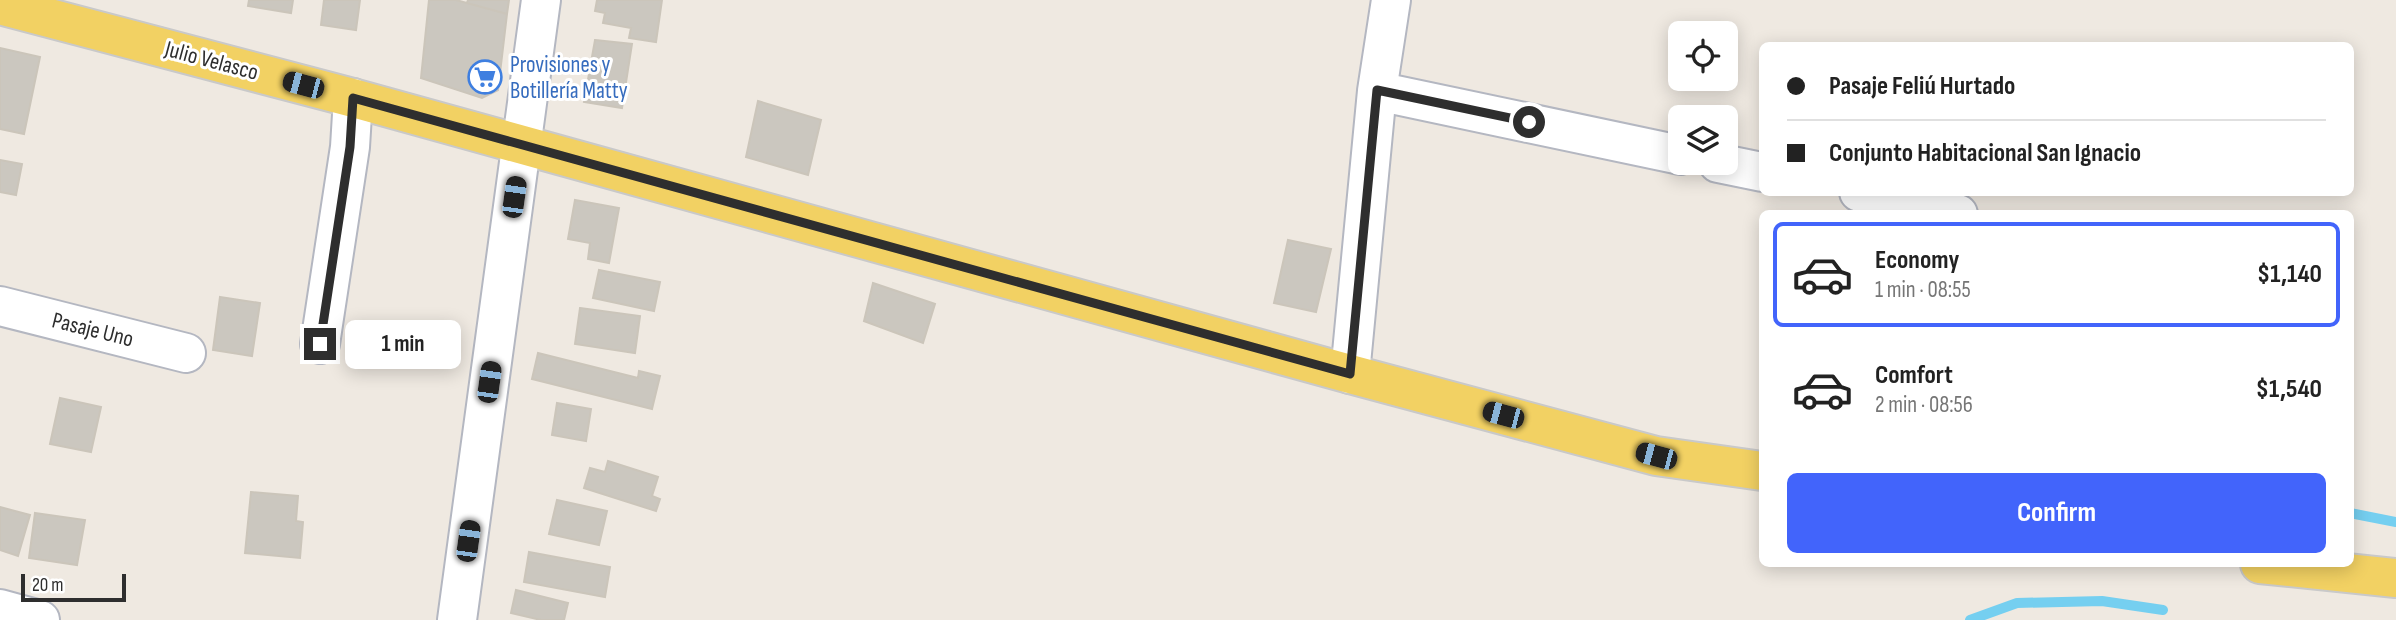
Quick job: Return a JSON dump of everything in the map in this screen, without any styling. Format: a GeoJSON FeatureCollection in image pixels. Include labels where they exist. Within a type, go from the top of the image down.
{"type":"FeatureCollection","features":[{"type":"Feature","properties":{"kind":"main road","name":"Julio Velasco"},"geometry":{"type":"LineString","coordinates":[[0,5],[353,98],[1656,456],[1759,471]]}},
{"type":"Feature","properties":{"kind":"main road"},"geometry":{"type":"LineString","coordinates":[[2289,567],[2396,578]]}},
{"type":"Feature","properties":{"kind":"street"},"geometry":{"type":"LineString","coordinates":[[457,620],[541,0]]}},
{"type":"Feature","properties":{"kind":"street"},"geometry":{"type":"LineString","coordinates":[[1350,374],[1377,90],[1391,0]]}},
{"type":"Feature","properties":{"kind":"street"},"geometry":{"type":"LineString","coordinates":[[1377,90],[1668,152]]}},
{"type":"Feature","properties":{"kind":"street"},"geometry":{"type":"LineString","coordinates":[[320,344],[350,147],[353,98]]}},
{"type":"Feature","properties":{"kind":"street"},"geometry":{"type":"LineString","coordinates":[[1738,167],[1759,171]]}},
{"type":"Feature","properties":{"kind":"street"},"geometry":{"type":"LineString","coordinates":[[1877,196],[1940,210]]}},
{"type":"Feature","properties":{"kind":"street","name":"Pasaje Uno"},"geometry":{"type":"LineString","coordinates":[[0,306],[186,353]]}},
{"type":"Feature","properties":{"kind":"street"},"geometry":{"type":"LineString","coordinates":[[0,609],[40,620]]}},
{"type":"Feature","properties":{"kind":"building"},"geometry":{"type":"Polygon","coordinates":[[[249,0],[293,0],[291,13],[248,6],[249,0]]]}},
{"type":"Feature","properties":{"kind":"building"},"geometry":{"type":"Polygon","coordinates":[[[324,0],[360,0],[356,30],[321,25],[324,0]]]}},
{"type":"Feature","properties":{"kind":"building"},"geometry":{"type":"Polygon","coordinates":[[[429,0],[456,0],[507,14],[498,90],[482,98],[421,78],[429,0]]]}},
{"type":"Feature","properties":{"kind":"building"},"geometry":{"type":"Polygon","coordinates":[[[468,0],[509,0],[507,14],[467,3],[468,0]]]}},
{"type":"Feature","properties":{"kind":"building"},"geometry":{"type":"Polygon","coordinates":[[[597,0],[662,0],[656,42],[629,38],[631,28],[603,23],[605,13],[595,11],[597,0]]]}},
{"type":"Feature","properties":{"kind":"building"},"geometry":{"type":"Polygon","coordinates":[[[595,40],[632,44],[622,108],[584,102],[595,40]]]}},
{"type":"Feature","properties":{"kind":"building"},"geometry":{"type":"Polygon","coordinates":[[[0,48],[40,57],[24,134],[0,129],[0,48]]]}},
{"type":"Feature","properties":{"kind":"building"},"geometry":{"type":"Polygon","coordinates":[[[758,101],[821,120],[808,175],[746,157],[758,101]]]}},
{"type":"Feature","properties":{"kind":"building"},"geometry":{"type":"Polygon","coordinates":[[[0,160],[22,164],[16,195],[0,192],[0,160]]]}},
{"type":"Feature","properties":{"kind":"building"},"geometry":{"type":"Polygon","coordinates":[[[575,200],[619,208],[609,263],[588,259],[590,243],[568,239],[575,200]]]}},
{"type":"Feature","properties":{"kind":"building"},"geometry":{"type":"Polygon","coordinates":[[[1288,240],[1331,249],[1316,312],[1274,303],[1288,240]]]}},
{"type":"Feature","properties":{"kind":"building"},"geometry":{"type":"Polygon","coordinates":[[[599,270],[660,282],[654,311],[593,298],[599,270]]]}},
{"type":"Feature","properties":{"kind":"building"},"geometry":{"type":"Polygon","coordinates":[[[873,283],[935,304],[923,343],[864,321],[873,283]]]}},
{"type":"Feature","properties":{"kind":"building"},"geometry":{"type":"Polygon","coordinates":[[[220,297],[260,303],[252,356],[213,350],[220,297]]]}},
{"type":"Feature","properties":{"kind":"building"},"geometry":{"type":"Polygon","coordinates":[[[580,308],[640,316],[635,353],[575,344],[580,308]]]}},
{"type":"Feature","properties":{"kind":"building"},"geometry":{"type":"Polygon","coordinates":[[[538,353],[638,378],[639,371],[660,376],[652,409],[532,379],[538,353]]]}},
{"type":"Feature","properties":{"kind":"building"},"geometry":{"type":"Polygon","coordinates":[[[60,398],[101,407],[91,452],[50,444],[60,398]]]}},
{"type":"Feature","properties":{"kind":"building"},"geometry":{"type":"Polygon","coordinates":[[[557,403],[591,409],[586,441],[552,435],[557,403]]]}},
{"type":"Feature","properties":{"kind":"building"},"geometry":{"type":"Polygon","coordinates":[[[608,461],[658,477],[652,496],[660,499],[656,511],[584,488],[590,468],[605,472],[608,461]]]}},
{"type":"Feature","properties":{"kind":"building"},"geometry":{"type":"Polygon","coordinates":[[[251,492],[298,496],[296,521],[303,522],[300,558],[245,553],[251,492]]]}},
{"type":"Feature","properties":{"kind":"building"},"geometry":{"type":"Polygon","coordinates":[[[557,500],[607,511],[599,545],[549,534],[557,500]]]}},
{"type":"Feature","properties":{"kind":"building"},"geometry":{"type":"Polygon","coordinates":[[[0,507],[30,515],[18,556],[0,550],[0,507]]]}},
{"type":"Feature","properties":{"kind":"building"},"geometry":{"type":"Polygon","coordinates":[[[35,513],[85,520],[77,565],[29,558],[35,513]]]}},
{"type":"Feature","properties":{"kind":"building"},"geometry":{"type":"Polygon","coordinates":[[[529,552],[610,567],[605,597],[524,582],[529,552]]]}},
{"type":"Feature","properties":{"kind":"building"},"geometry":{"type":"Polygon","coordinates":[[[516,590],[568,603],[564,620],[541,620],[511,613],[516,590]]]}},
{"type":"Feature","properties":{"kind":"waterway"},"geometry":{"type":"LineString","coordinates":[[2354,514],[2396,522]]}},
{"type":"Feature","properties":{"kind":"waterway"},"geometry":{"type":"LineString","coordinates":[[1970,620],[2017,603],[2102,601],[2163,610]]}},
{"type":"Feature","properties":{"kind":"place","name":"Provisiones y Botillería Matty"},"geometry":{"type":"Point","coordinates":[485,77]}},
{"type":"Feature","properties":{"kind":"route"},"geometry":{"type":"LineString","coordinates":[[320,344],[350,147],[353,98],[1350,374],[1377,90],[1529,122]]}}]}
